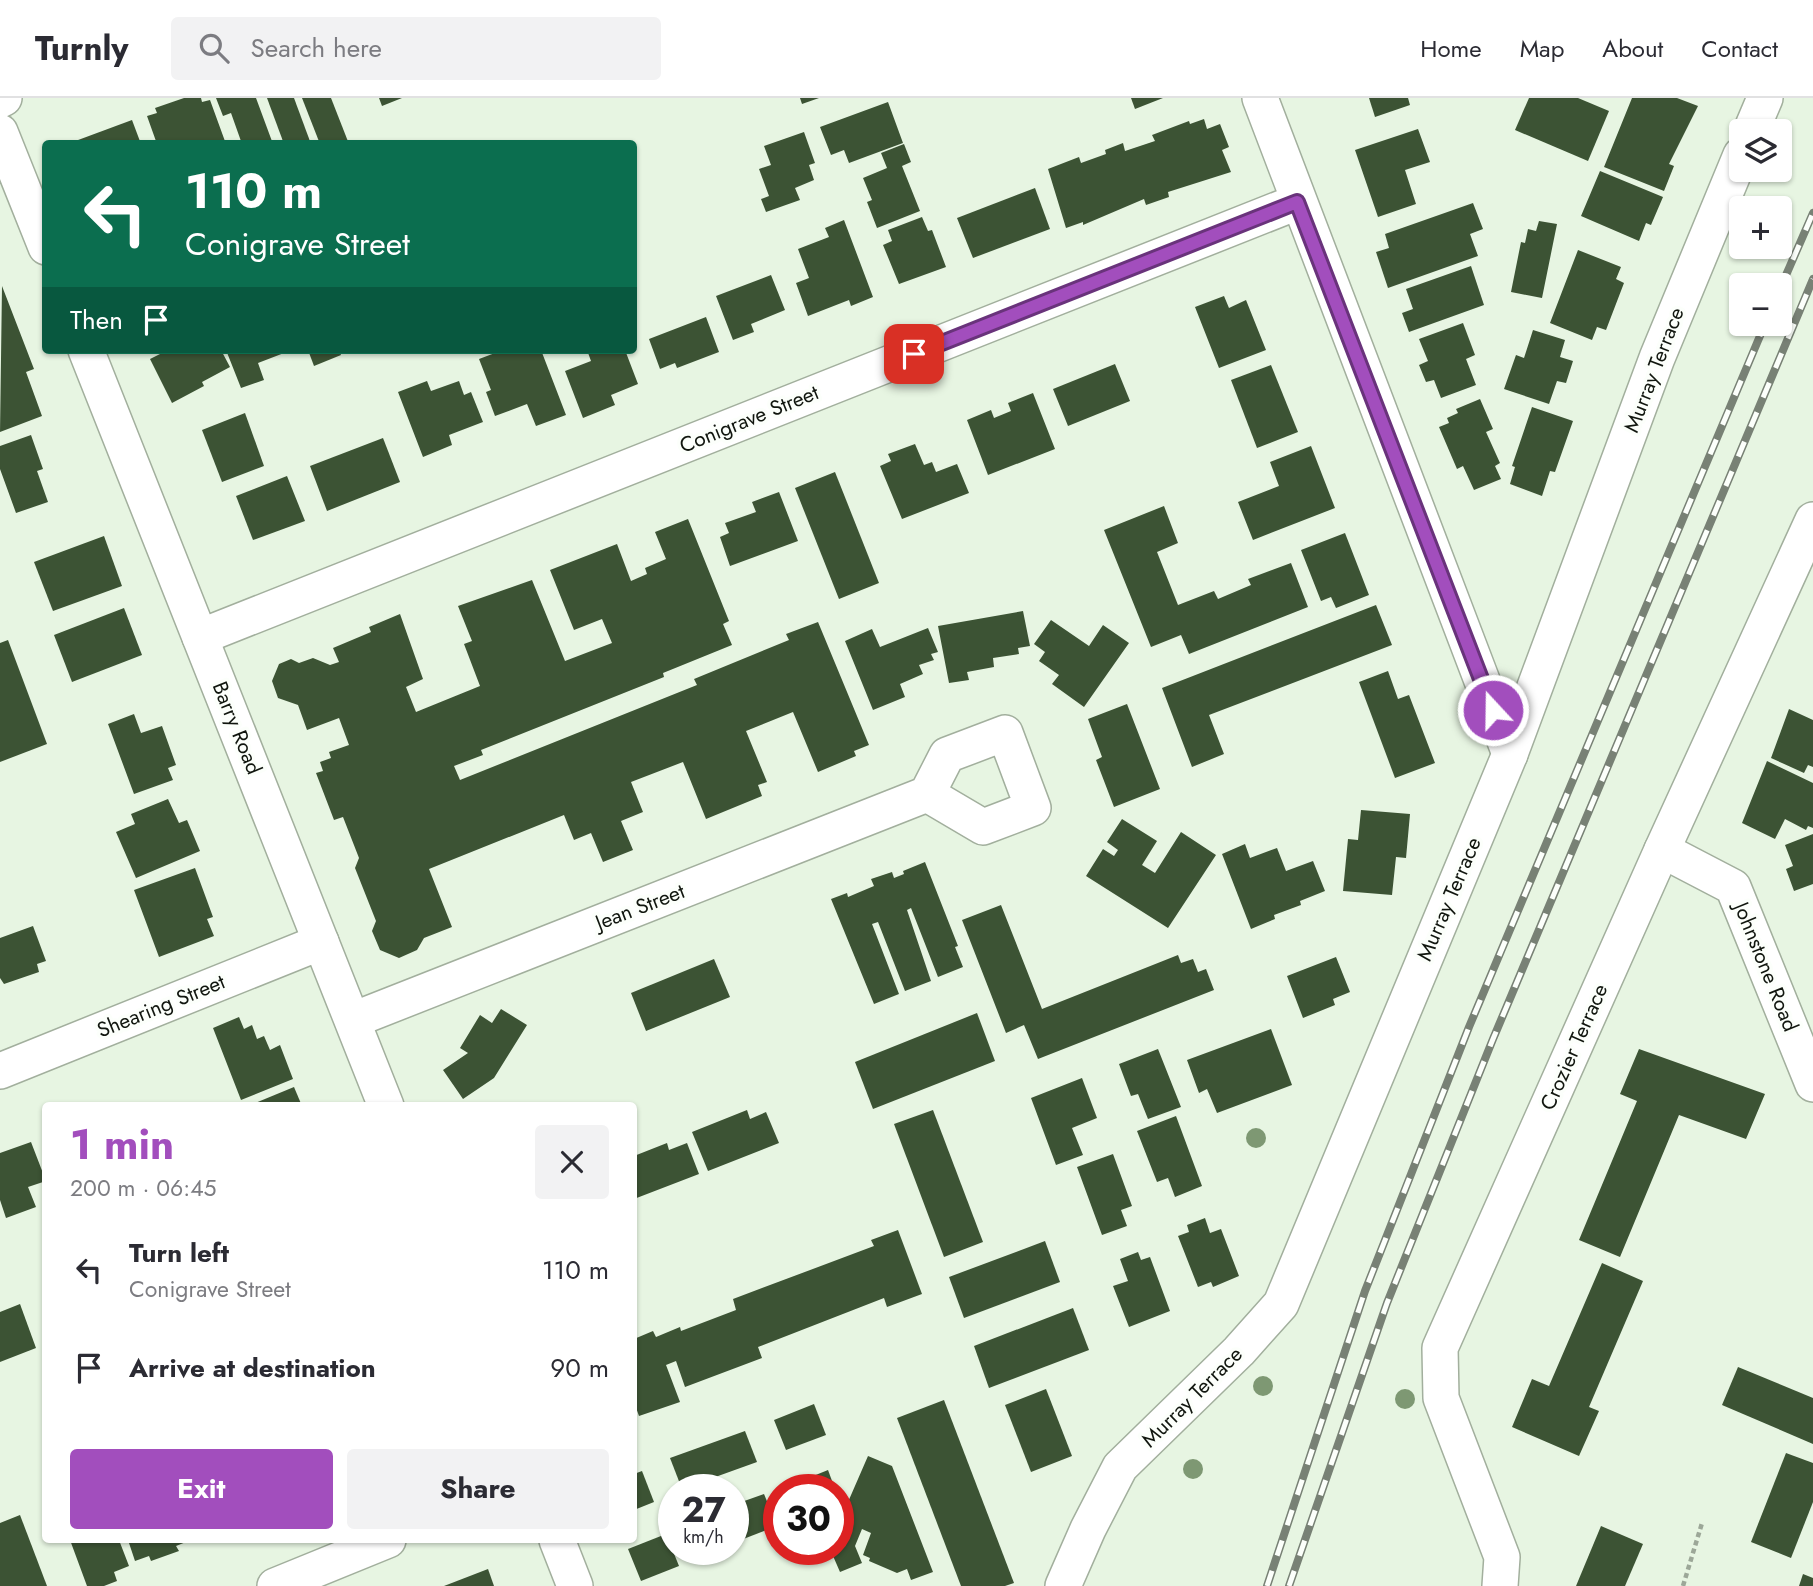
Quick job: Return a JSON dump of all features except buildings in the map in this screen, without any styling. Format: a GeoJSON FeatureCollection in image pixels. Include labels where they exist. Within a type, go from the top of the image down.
{"type":"FeatureCollection","features":[{"type":"Feature","properties":{"kind":"street"},"geometry":{"type":"LineString","coordinates":[[1260,98],[1297,202],[1510,754]]}},
{"type":"Feature","properties":{"kind":"street"},"geometry":{"type":"LineString","coordinates":[[1756,119],[1765,98]]}},
{"type":"Feature","properties":{"kind":"street"},"geometry":{"type":"LineString","coordinates":[[0,132],[42,237]]}},
{"type":"Feature","properties":{"kind":"street","name":"Murray Terrace"},"geometry":{"type":"LineString","coordinates":[[1063,1586],[1120,1467],[1239,1351],[1281,1304],[1510,754],[1657,358],[1730,182]]}},
{"type":"Feature","properties":{"kind":"street","name":"Conigrave Street"},"geometry":{"type":"LineString","coordinates":[[200,637],[1297,202]]}},
{"type":"Feature","properties":{"kind":"street","name":"Barry Road"},"geometry":{"type":"LineString","coordinates":[[88,354],[384,1102]]}},
{"type":"Feature","properties":{"kind":"street","name":"Crozier Terrace"},"geometry":{"type":"LineString","coordinates":[[1500,1586],[1502,1556],[1441,1398],[1440,1348],[1662,850],[1813,520]]}},
{"type":"Feature","properties":{"kind":"street","name":"Jean Street"},"geometry":{"type":"LineString","coordinates":[[353,1020],[927,794]]}},
{"type":"Feature","properties":{"kind":"street","name":"Johnstone Road"},"geometry":{"type":"LineString","coordinates":[[1662,850],[1734,887],[1813,1084]]}},
{"type":"Feature","properties":{"kind":"street","name":"Shearing Street"},"geometry":{"type":"LineString","coordinates":[[0,1071],[321,942]]}},
{"type":"Feature","properties":{"kind":"street"},"geometry":{"type":"LineString","coordinates":[[275,1586],[381,1543]]}},
{"type":"Feature","properties":{"kind":"street"},"geometry":{"type":"LineString","coordinates":[[558,1543],[575,1586]]}},
{"type":"Feature","properties":{"kind":"path"},"geometry":{"type":"LineString","coordinates":[[1683,1586],[1702,1523]]}},
{"type":"Feature","properties":{"kind":"railway"},"geometry":{"type":"LineString","coordinates":[[1787,273],[1813,213]]}},
{"type":"Feature","properties":{"kind":"railway"},"geometry":{"type":"LineString","coordinates":[[1289,1586],[1387,1303],[1493,1039],[1813,279]]}},
{"type":"Feature","properties":{"kind":"railway"},"geometry":{"type":"LineString","coordinates":[[1267,1586],[1365,1291],[1469,1027],[1760,336]]}},
{"type":"Feature","properties":{"kind":"route"},"geometry":{"type":"LineString","coordinates":[[914,354],[1297,202],[1493,710]]}}]}
